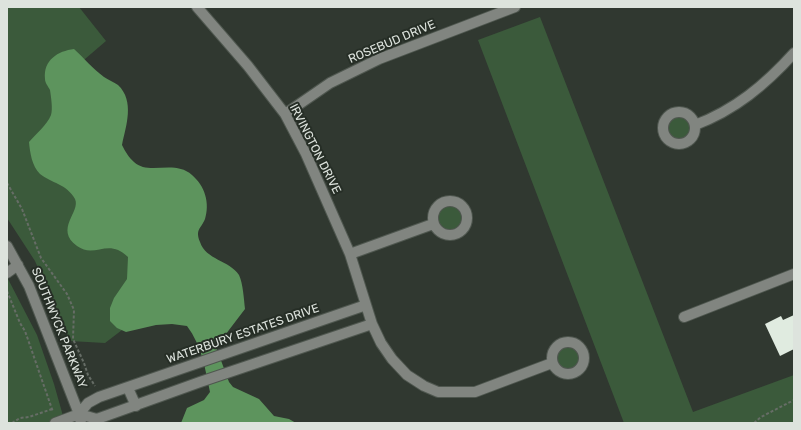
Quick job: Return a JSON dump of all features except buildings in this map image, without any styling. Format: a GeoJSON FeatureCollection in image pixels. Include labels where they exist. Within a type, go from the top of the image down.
{"type":"FeatureCollection","features":[{"type":"Feature","properties":{"kind":"street","name":"IRVINGTON DRIVE"},"geometry":{"type":"LineString","coordinates":[[197,7],[248,66],[285,114],[306,154],[350,254],[372,324],[381,344],[392,359],[407,375],[424,386],[438,392],[475,392],[552,363]]}},
{"type":"Feature","properties":{"kind":"street","name":"ROSEBUD DRIVE"},"geometry":{"type":"LineString","coordinates":[[285,114],[330,84],[372,62],[515,7]]}},
{"type":"Feature","properties":{"kind":"street"},"geometry":{"type":"LineString","coordinates":[[695,125],[714,117],[744,99],[765,83],[794,54]]}},
{"type":"Feature","properties":{"kind":"street"},"geometry":{"type":"LineString","coordinates":[[350,254],[434,224]]}},
{"type":"Feature","properties":{"kind":"street","name":"SOUTHWYCK PARKWAY"},"geometry":{"type":"LineString","coordinates":[[7,246],[29,286],[43,319],[80,419]]}},
{"type":"Feature","properties":{"kind":"street"},"geometry":{"type":"LineString","coordinates":[[7,274],[18,265]]}},
{"type":"Feature","properties":{"kind":"street"},"geometry":{"type":"LineString","coordinates":[[684,316],[794,274]]}},
{"type":"Feature","properties":{"kind":"street","name":"WATERBURY ESTATES DRIVE"},"geometry":{"type":"LineString","coordinates":[[80,419],[88,403],[100,398],[366,305]]}},
{"type":"Feature","properties":{"kind":"street"},"geometry":{"type":"LineString","coordinates":[[56,423],[80,419],[97,419],[200,382],[372,324]]}},
{"type":"Feature","properties":{"kind":"street"},"geometry":{"type":"LineString","coordinates":[[128,388],[136,406]]}},
{"type":"Feature","properties":{"kind":"path"},"geometry":{"type":"LineString","coordinates":[[7,183],[22,210],[41,258],[70,299],[74,310],[73,339],[88,376],[100,398]]}},
{"type":"Feature","properties":{"kind":"path"},"geometry":{"type":"LineString","coordinates":[[7,291],[20,323],[25,330],[56,423]]}},
{"type":"Feature","properties":{"kind":"path"},"geometry":{"type":"LineString","coordinates":[[754,423],[761,417],[794,400]]}},
{"type":"Feature","properties":{"kind":"path"},"geometry":{"type":"LineString","coordinates":[[12,423],[20,418],[29,417],[52,408]]}},
{"type":"Feature","properties":{"kind":"shaded area"},"geometry":{"type":"Polygon","coordinates":[[[7,7],[79,7],[106,41],[71,71],[173,291],[105,343],[70,341],[35,261],[7,218],[7,7]]]}},
{"type":"Feature","properties":{"kind":"shaded area"},"geometry":{"type":"Polygon","coordinates":[[[540,17],[693,412],[794,375],[794,423],[624,423],[478,40],[540,17]]]}},
{"type":"Feature","properties":{"kind":"shaded area"},"geometry":{"type":"Polygon","coordinates":[[[74,49],[100,74],[118,85],[123,91],[128,106],[128,114],[122,145],[132,160],[140,166],[147,168],[177,168],[185,170],[200,184],[207,201],[207,207],[205,219],[198,232],[200,242],[207,253],[235,270],[239,275],[243,292],[245,309],[216,347],[229,382],[233,387],[259,399],[274,416],[289,419],[296,423],[181,423],[187,408],[204,400],[210,392],[200,349],[187,326],[172,324],[156,325],[126,332],[117,328],[110,321],[110,308],[114,298],[127,279],[128,257],[121,251],[114,249],[84,249],[77,246],[71,240],[68,233],[68,227],[75,209],[75,199],[68,190],[44,177],[37,171],[33,163],[29,146],[29,142],[47,122],[52,112],[50,90],[45,80],[46,67],[57,54],[74,49]]]}},
{"type":"Feature","properties":{"kind":"shaded area"},"geometry":{"type":"Polygon","coordinates":[[[682,113],[693,118],[698,129],[693,140],[682,145],[671,140],[666,129],[671,118],[682,113]]]}},
{"type":"Feature","properties":{"kind":"shaded area"},"geometry":{"type":"Polygon","coordinates":[[[449,204],[460,209],[465,220],[460,231],[449,236],[438,231],[433,220],[438,209],[449,204]]]}},
{"type":"Feature","properties":{"kind":"shaded area"},"geometry":{"type":"Polygon","coordinates":[[[7,277],[37,335],[54,384],[65,423],[7,423],[7,277]]]}},
{"type":"Feature","properties":{"kind":"shaded area"},"geometry":{"type":"Polygon","coordinates":[[[567,343],[578,348],[583,359],[578,370],[567,375],[556,370],[551,359],[556,348],[567,343]]]}}]}
